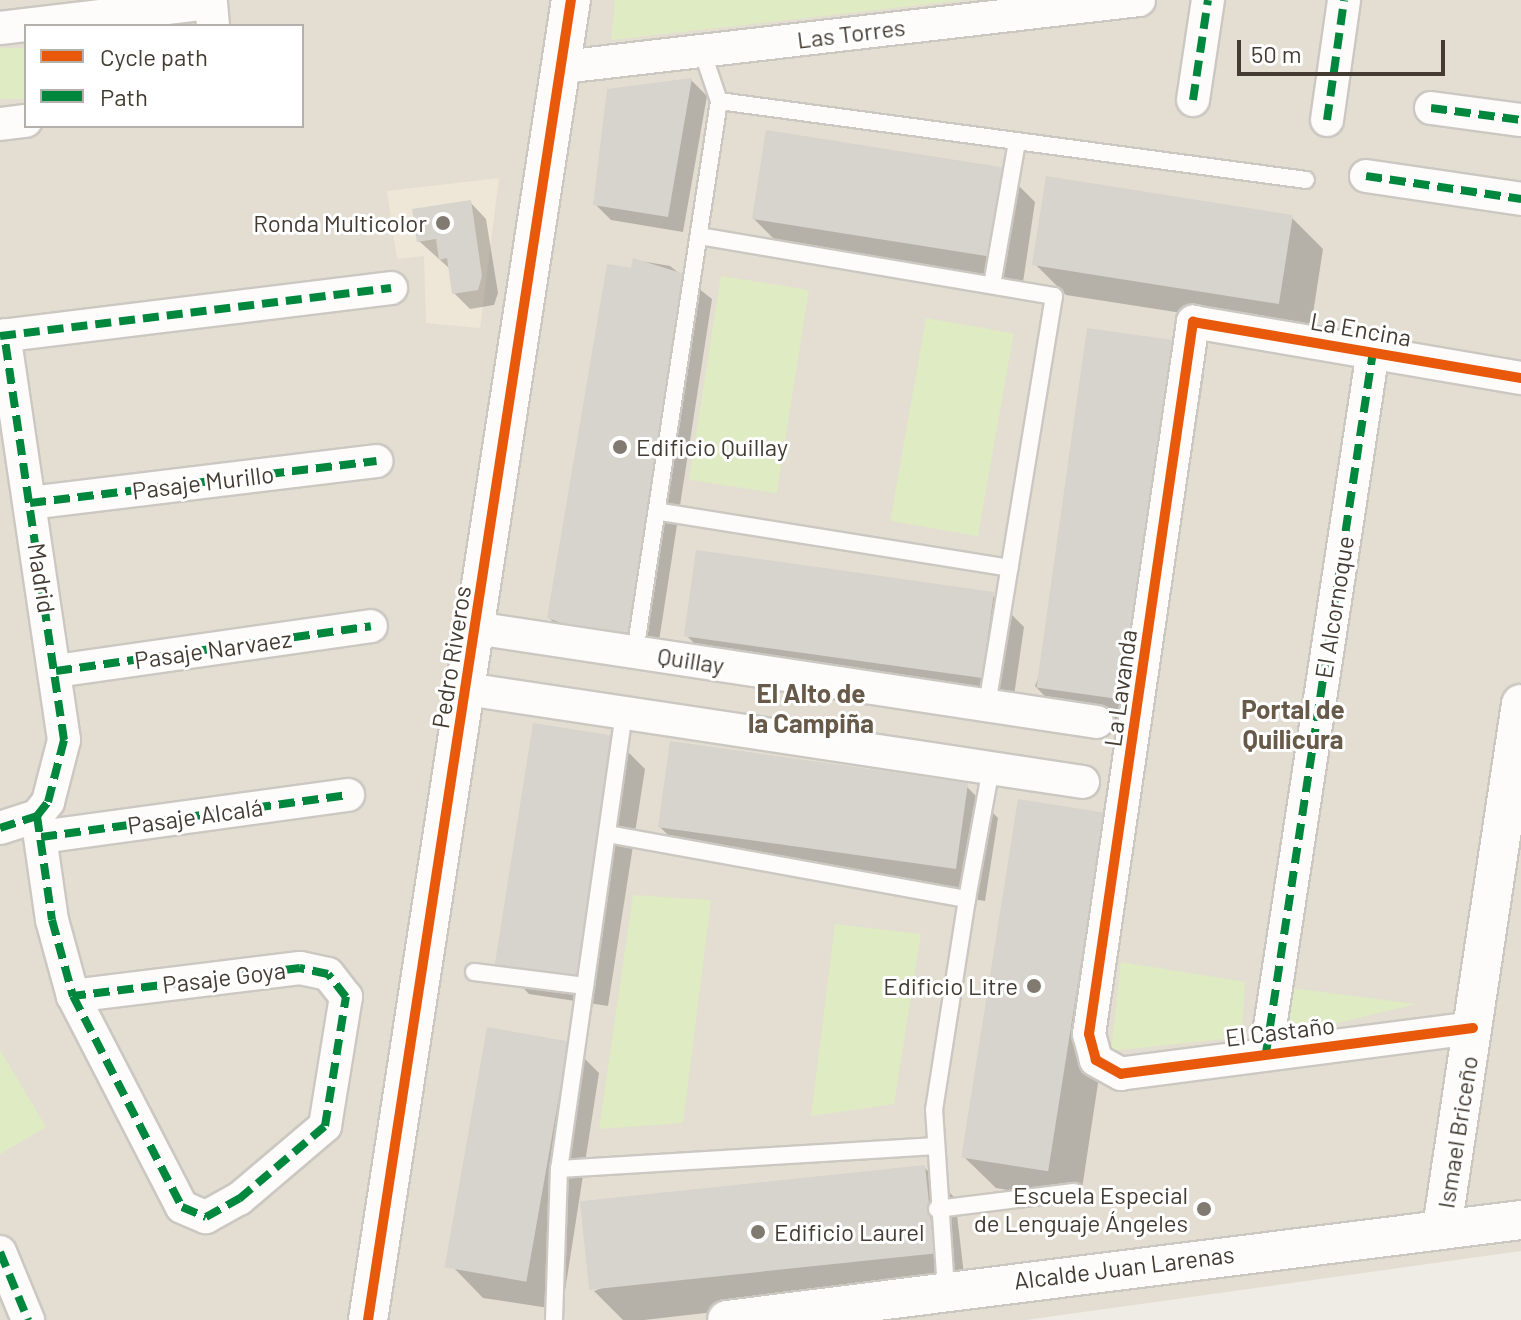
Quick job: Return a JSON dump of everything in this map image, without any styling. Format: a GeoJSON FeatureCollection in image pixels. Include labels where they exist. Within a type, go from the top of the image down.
{"type":"FeatureCollection","features":[{"type":"Feature","properties":{"kind":"street","name":"Pedro Riveros"},"geometry":{"type":"LineString","coordinates":[[368,1320],[571,0]]}},
{"type":"Feature","properties":{"kind":"street","name":"Las Torres"},"geometry":{"type":"LineString","coordinates":[[563,67],[1139,0]]}},
{"type":"Feature","properties":{"kind":"street"},"geometry":{"type":"LineString","coordinates":[[1193,100],[1208,0]]}},
{"type":"Feature","properties":{"kind":"street"},"geometry":{"type":"LineString","coordinates":[[1327,120],[1344,0]]}},
{"type":"Feature","properties":{"kind":"street"},"geometry":{"type":"LineString","coordinates":[[34,24],[211,3],[213,24]]}},
{"type":"Feature","properties":{"kind":"street"},"geometry":{"type":"LineString","coordinates":[[0,28],[24,25]]}},
{"type":"Feature","properties":{"kind":"street"},"geometry":{"type":"LineString","coordinates":[[1431,108],[1521,120]]}},
{"type":"Feature","properties":{"kind":"street"},"geometry":{"type":"LineString","coordinates":[[0,124],[24,121]]}},
{"type":"Feature","properties":{"kind":"street"},"geometry":{"type":"LineString","coordinates":[[1366,176],[1521,199]]}},
{"type":"Feature","properties":{"kind":"street","name":"Madrid"},"geometry":{"type":"LineString","coordinates":[[39,827],[58,781],[64,740],[56,671],[2,335],[391,288]]}},
{"type":"Feature","properties":{"kind":"street","name":"La Encina"},"geometry":{"type":"LineString","coordinates":[[1193,322],[1521,378]]}},
{"type":"Feature","properties":{"kind":"street","name":"La Lavanda"},"geometry":{"type":"LineString","coordinates":[[1096,1060],[1089,1034],[1193,322]]}},
{"type":"Feature","properties":{"kind":"street","name":"El Alcornoque"},"geometry":{"type":"LineString","coordinates":[[1266,1053],[1373,351]]}},
{"type":"Feature","properties":{"kind":"street","name":"Pasaje Murillo"},"geometry":{"type":"LineString","coordinates":[[30,503],[376,461]]}},
{"type":"Feature","properties":{"kind":"street","name":"Pasaje Narvaez"},"geometry":{"type":"LineString","coordinates":[[56,671],[371,626]]}},
{"type":"Feature","properties":{"kind":"street","name":"Quillay"},"geometry":{"type":"LineString","coordinates":[[475,628],[1097,722]]}},
{"type":"Feature","properties":{"kind":"street"},"geometry":{"type":"LineString","coordinates":[[466,689],[1083,782]]}},
{"type":"Feature","properties":{"kind":"street","name":"Ismael Briceño"},"geometry":{"type":"LineString","coordinates":[[1442,1228],[1521,704]]}},
{"type":"Feature","properties":{"kind":"street","name":"Pasaje Alcalá"},"geometry":{"type":"LineString","coordinates":[[39,827],[348,795]]}},
{"type":"Feature","properties":{"kind":"street"},"geometry":{"type":"LineString","coordinates":[[0,828],[39,827],[52,920],[73,996]]}},
{"type":"Feature","properties":{"kind":"street","name":"Pasaje Goya"},"geometry":{"type":"LineString","coordinates":[[300,968],[328,974],[346,997],[325,1126],[239,1199],[206,1217],[182,1207],[73,996],[300,968]]}},
{"type":"Feature","properties":{"kind":"street","name":"El Castaño"},"geometry":{"type":"LineString","coordinates":[[1096,1060],[1121,1074],[1473,1028]]}},
{"type":"Feature","properties":{"kind":"street","name":"Alcalde Juan Larenas"},"geometry":{"type":"LineString","coordinates":[[727,1320],[946,1289],[1521,1220]]}},
{"type":"Feature","properties":{"kind":"street"},"geometry":{"type":"LineString","coordinates":[[0,1252],[28,1320]]}},
{"type":"Feature","properties":{"kind":"lane"},"geometry":{"type":"LineString","coordinates":[[635,652],[661,512],[719,101],[702,51]]}},
{"type":"Feature","properties":{"kind":"lane"},"geometry":{"type":"LineString","coordinates":[[719,101],[1306,180]]}},
{"type":"Feature","properties":{"kind":"lane"},"geometry":{"type":"LineString","coordinates":[[992,285],[1017,142]]}},
{"type":"Feature","properties":{"kind":"lane"},"geometry":{"type":"LineString","coordinates":[[699,236],[1054,296],[987,705]]}},
{"type":"Feature","properties":{"kind":"lane"},"geometry":{"type":"LineString","coordinates":[[661,512],[1010,568]]}},
{"type":"Feature","properties":{"kind":"lane"},"geometry":{"type":"LineString","coordinates":[[554,1320],[559,1169],[624,713]]}},
{"type":"Feature","properties":{"kind":"lane"},"geometry":{"type":"LineString","coordinates":[[946,1289],[932,1146],[967,899],[991,768]]}},
{"type":"Feature","properties":{"kind":"lane"},"geometry":{"type":"LineString","coordinates":[[608,834],[967,899]]}},
{"type":"Feature","properties":{"kind":"lane"},"geometry":{"type":"LineString","coordinates":[[474,972],[585,986]]}},
{"type":"Feature","properties":{"kind":"lane"},"geometry":{"type":"LineString","coordinates":[[559,1169],[932,1146]]}},
{"type":"Feature","properties":{"kind":"lane"},"geometry":{"type":"LineString","coordinates":[[937,1209],[1074,1192]]}},
{"type":"Feature","properties":{"kind":"shaded area"},"geometry":{"type":"Polygon","coordinates":[[[0,0],[1521,0],[1521,1251],[1026,1320],[0,1320],[0,0]]]}},
{"type":"Feature","properties":{"kind":"shaded area","name":"Ronda Multicolor"},"geometry":{"type":"Polygon","coordinates":[[[499,178],[480,328],[426,323],[424,256],[397,259],[387,191],[499,178]]]}},
{"type":"Feature","properties":{"kind":"green space"},"geometry":{"type":"Polygon","coordinates":[[[615,0],[964,0],[611,40],[615,0]]]}},
{"type":"Feature","properties":{"kind":"green space"},"geometry":{"type":"Polygon","coordinates":[[[0,48],[24,48],[24,99],[0,99],[0,48]]]}},
{"type":"Feature","properties":{"kind":"green space"},"geometry":{"type":"Polygon","coordinates":[[[721,276],[809,290],[777,493],[689,479],[721,276]]]}},
{"type":"Feature","properties":{"kind":"green space"},"geometry":{"type":"Polygon","coordinates":[[[926,318],[1014,333],[978,536],[890,521],[926,318]]]}},
{"type":"Feature","properties":{"kind":"green space"},"geometry":{"type":"Polygon","coordinates":[[[633,895],[711,900],[683,1123],[599,1129],[633,895]]]}},
{"type":"Feature","properties":{"kind":"green space"},"geometry":{"type":"Polygon","coordinates":[[[835,924],[921,934],[894,1104],[811,1116],[835,924]]]}},
{"type":"Feature","properties":{"kind":"green space"},"geometry":{"type":"Polygon","coordinates":[[[1121,962],[1245,982],[1242,1037],[1111,1051],[1121,962]]]}},
{"type":"Feature","properties":{"kind":"green space"},"geometry":{"type":"Polygon","coordinates":[[[1283,987],[1416,1004],[1276,1038],[1283,987]]]}},
{"type":"Feature","properties":{"kind":"green space"},"geometry":{"type":"Polygon","coordinates":[[[0,1050],[46,1127],[0,1154],[0,1050]]]}},
{"type":"Feature","properties":{"kind":"building"},"geometry":{"type":"Polygon","coordinates":[[[692,78],[668,217],[593,205],[607,89],[692,78]]]}},
{"type":"Feature","properties":{"kind":"building"},"geometry":{"type":"Polygon","coordinates":[[[766,130],[1005,168],[991,257],[752,219],[766,130]]]}},
{"type":"Feature","properties":{"kind":"building"},"geometry":{"type":"Polygon","coordinates":[[[1046,176],[1293,215],[1279,304],[1032,265],[1046,176]]]}},
{"type":"Feature","properties":{"kind":"building"},"geometry":{"type":"Polygon","coordinates":[[[471,200],[482,276],[478,290],[452,294],[447,258],[439,260],[436,239],[417,242],[412,209],[471,200]]]}},
{"type":"Feature","properties":{"kind":"building","name":"Edificio Quillay"},"geometry":{"type":"Polygon","coordinates":[[[633,258],[691,276],[636,633],[610,631],[609,639],[547,618],[607,264],[631,268],[633,258]]]}},
{"type":"Feature","properties":{"kind":"building"},"geometry":{"type":"Polygon","coordinates":[[[1087,328],[1174,340],[1124,700],[1036,687],[1087,328]]]}},
{"type":"Feature","properties":{"kind":"building"},"geometry":{"type":"Polygon","coordinates":[[[696,550],[994,592],[982,678],[684,636],[696,550]]]}},
{"type":"Feature","properties":{"kind":"building"},"geometry":{"type":"Polygon","coordinates":[[[533,723],[615,736],[577,977],[495,964],[533,723]]]}},
{"type":"Feature","properties":{"kind":"building"},"geometry":{"type":"Polygon","coordinates":[[[670,741],[968,783],[956,869],[658,827],[670,741]]]}},
{"type":"Feature","properties":{"kind":"building","name":"Edificio Litre"},"geometry":{"type":"Polygon","coordinates":[[[1018,799],[1105,813],[1048,1171],[961,1158],[1018,799]]]}},
{"type":"Feature","properties":{"kind":"building"},"geometry":{"type":"Polygon","coordinates":[[[487,1027],[569,1041],[526,1282],[445,1267],[487,1027]]]}},
{"type":"Feature","properties":{"kind":"building","name":"Edificio Laurel"},"geometry":{"type":"Polygon","coordinates":[[[925,1165],[934,1254],[589,1290],[580,1201],[925,1165]]]}},
{"type":"Feature","properties":{"kind":"marked path"},"geometry":{"type":"LineString","coordinates":[[1193,100],[1208,0]]}},
{"type":"Feature","properties":{"kind":"marked path"},"geometry":{"type":"LineString","coordinates":[[1327,120],[1344,0]]}},
{"type":"Feature","properties":{"kind":"marked path"},"geometry":{"type":"LineString","coordinates":[[1431,108],[1521,120]]}},
{"type":"Feature","properties":{"kind":"marked path"},"geometry":{"type":"LineString","coordinates":[[1366,176],[1521,199]]}},
{"type":"Feature","properties":{"kind":"marked path"},"geometry":{"type":"LineString","coordinates":[[0,336],[391,288]]}},
{"type":"Feature","properties":{"kind":"marked path"},"geometry":{"type":"LineString","coordinates":[[0,828],[37,816],[48,802],[64,740],[4,335]]}},
{"type":"Feature","properties":{"kind":"marked path"},"geometry":{"type":"LineString","coordinates":[[1266,1053],[1373,351]]}},
{"type":"Feature","properties":{"kind":"marked path"},"geometry":{"type":"LineString","coordinates":[[30,503],[376,461]]}},
{"type":"Feature","properties":{"kind":"marked path"},"geometry":{"type":"LineString","coordinates":[[56,671],[371,626]]}},
{"type":"Feature","properties":{"kind":"marked path"},"geometry":{"type":"LineString","coordinates":[[41,837],[348,795]]}},
{"type":"Feature","properties":{"kind":"marked path"},"geometry":{"type":"LineString","coordinates":[[37,816],[52,920],[73,996],[182,1207],[206,1217],[239,1199],[325,1126],[346,997],[328,974],[300,968],[73,996]]}},
{"type":"Feature","properties":{"kind":"marked path"},"geometry":{"type":"LineString","coordinates":[[0,1252],[28,1320]]}},
{"type":"Feature","properties":{"kind":"cycle path"},"geometry":{"type":"LineString","coordinates":[[368,1320],[571,0]]}},
{"type":"Feature","properties":{"kind":"cycle path"},"geometry":{"type":"LineString","coordinates":[[1473,1028],[1121,1074],[1096,1060],[1089,1034],[1193,322],[1521,378]]}},
{"type":"Feature","properties":{"kind":"place","name":"Ronda Multicolor"},"geometry":{"type":"Point","coordinates":[443,223]}},
{"type":"Feature","properties":{"kind":"place","name":"Edificio Quillay"},"geometry":{"type":"Point","coordinates":[620,447]}},
{"type":"Feature","properties":{"kind":"place","name":"Edificio Litre"},"geometry":{"type":"Point","coordinates":[1034,986]}},
{"type":"Feature","properties":{"kind":"place","name":"Escuela Especial de Lenguaje Ángeles"},"geometry":{"type":"Point","coordinates":[1204,1209]}},
{"type":"Feature","properties":{"kind":"place","name":"Edificio Laurel"},"geometry":{"type":"Point","coordinates":[758,1232]}},
{"type":"Feature","properties":{"kind":"district","name":"El Alto de la Campiña"},"geometry":{"type":"Point","coordinates":[811,708]}},
{"type":"Feature","properties":{"kind":"district","name":"Portal de Quilicura"},"geometry":{"type":"Point","coordinates":[1293,724]}}]}
